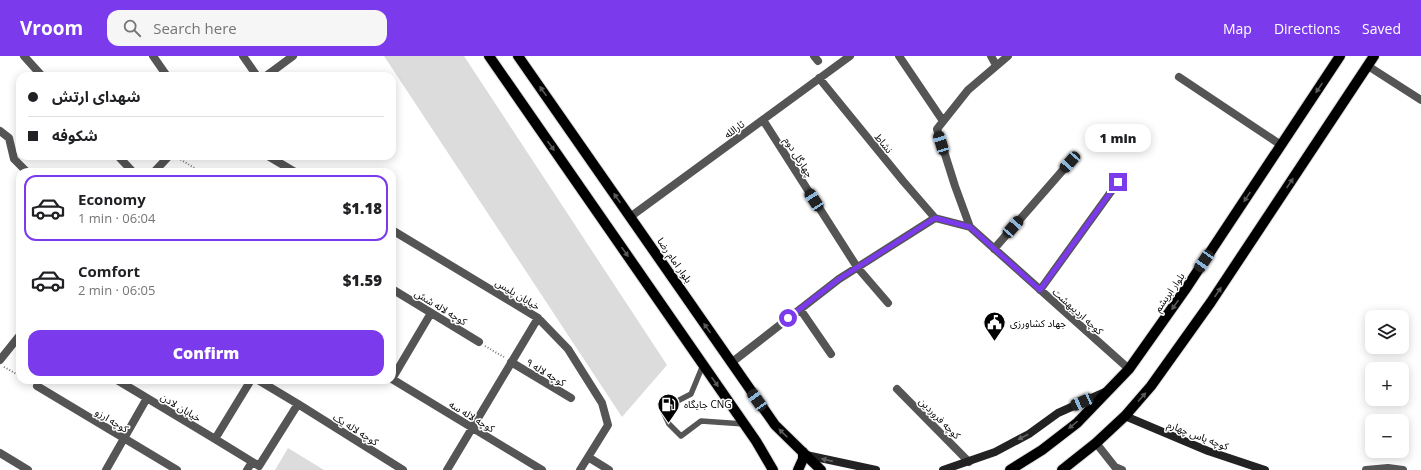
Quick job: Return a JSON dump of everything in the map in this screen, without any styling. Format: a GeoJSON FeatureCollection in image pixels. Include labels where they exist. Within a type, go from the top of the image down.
{"type":"FeatureCollection","features":[{"type":"Feature","properties":{"kind":"main road"},"geometry":{"type":"LineString","coordinates":[[489,56],[756,441],[773,470]]}},
{"type":"Feature","properties":{"kind":"main road","name":"بلوار امام رضا"},"geometry":{"type":"LineString","coordinates":[[518,56],[774,425],[821,470]]}},
{"type":"Feature","properties":{"kind":"main road","name":"بلوار ابریشم"},"geometry":{"type":"LineString","coordinates":[[1010,470],[1042,450],[1077,423],[1129,369],[1187,287],[1340,56]]}},
{"type":"Feature","properties":{"kind":"main road"},"geometry":{"type":"LineString","coordinates":[[1062,470],[1096,443],[1125,416],[1151,386],[1211,302],[1374,56]]}},
{"type":"Feature","properties":{"kind":"main road"},"geometry":{"type":"LineString","coordinates":[[943,470],[995,452],[1029,434],[1058,413],[1106,392]]}},
{"type":"Feature","properties":{"kind":"main road","name":"کوچه یاس چهارم"},"geometry":{"type":"LineString","coordinates":[[1125,416],[1208,451],[1265,470]]}},
{"type":"Feature","properties":{"kind":"main road"},"geometry":{"type":"LineString","coordinates":[[798,470],[804,453],[876,470]]}},
{"type":"Feature","properties":{"kind":"street"},"geometry":{"type":"LineString","coordinates":[[24,56],[38,72]]}},
{"type":"Feature","properties":{"kind":"street"},"geometry":{"type":"LineString","coordinates":[[153,56],[164,72]]}},
{"type":"Feature","properties":{"kind":"street"},"geometry":{"type":"LineString","coordinates":[[243,56],[253,72]]}},
{"type":"Feature","properties":{"kind":"street"},"geometry":{"type":"LineString","coordinates":[[271,72],[293,56]]}},
{"type":"Feature","properties":{"kind":"street","name":"ثارالله"},"geometry":{"type":"LineString","coordinates":[[630,217],[850,56]]}},
{"type":"Feature","properties":{"kind":"street"},"geometry":{"type":"LineString","coordinates":[[899,56],[943,121]]}},
{"type":"Feature","properties":{"kind":"street"},"geometry":{"type":"LineString","coordinates":[[991,56],[996,65]]}},
{"type":"Feature","properties":{"kind":"street"},"geometry":{"type":"LineString","coordinates":[[970,227],[937,129],[968,90],[1008,56]]}},
{"type":"Feature","properties":{"kind":"street"},"geometry":{"type":"LineString","coordinates":[[1368,66],[1421,100]]}},
{"type":"Feature","properties":{"kind":"street"},"geometry":{"type":"LineString","coordinates":[[1179,77],[1281,145]]}},
{"type":"Feature","properties":{"kind":"street","name":"نشاط"},"geometry":{"type":"LineString","coordinates":[[820,78],[902,181],[935,218]]}},
{"type":"Feature","properties":{"kind":"street","name":"چهارگل دوم"},"geometry":{"type":"LineString","coordinates":[[763,120],[857,267],[888,303]]}},
{"type":"Feature","properties":{"kind":"street"},"geometry":{"type":"LineString","coordinates":[[0,131],[9,138],[14,159],[23,168]]}},
{"type":"Feature","properties":{"kind":"street"},"geometry":{"type":"LineString","coordinates":[[122,160],[129,168]]}},
{"type":"Feature","properties":{"kind":"street"},"geometry":{"type":"LineString","coordinates":[[158,168],[165,160]]}},
{"type":"Feature","properties":{"kind":"street"},"geometry":{"type":"LineString","coordinates":[[275,160],[288,168]]}},
{"type":"Feature","properties":{"kind":"street"},"geometry":{"type":"LineString","coordinates":[[994,249],[1070,162]]}},
{"type":"Feature","properties":{"kind":"street"},"geometry":{"type":"LineString","coordinates":[[1040,290],[1118,182]]}},
{"type":"Feature","properties":{"kind":"street"},"geometry":{"type":"LineString","coordinates":[[731,363],[839,279],[935,218]]}},
{"type":"Feature","properties":{"kind":"street","name":"کوچه اردیبهشت"},"geometry":{"type":"LineString","coordinates":[[935,218],[970,227],[1129,369]]}},
{"type":"Feature","properties":{"kind":"street","name":"خیابان پلیس"},"geometry":{"type":"LineString","coordinates":[[396,232],[538,318],[568,349],[602,403],[608,425],[580,470]]}},
{"type":"Feature","properties":{"kind":"street","name":"کوچه لاله شش"},"geometry":{"type":"LineString","coordinates":[[396,291],[479,342]]}},
{"type":"Feature","properties":{"kind":"street"},"geometry":{"type":"LineString","coordinates":[[800,309],[831,354]]}},
{"type":"Feature","properties":{"kind":"street"},"geometry":{"type":"LineString","coordinates":[[396,372],[431,313]]}},
{"type":"Feature","properties":{"kind":"street"},"geometry":{"type":"LineString","coordinates":[[447,470],[538,318]]}},
{"type":"Feature","properties":{"kind":"street"},"geometry":{"type":"LineString","coordinates":[[0,360],[16,340]]}},
{"type":"Feature","properties":{"kind":"street","name":"کوچه لاله ۹"},"geometry":{"type":"LineString","coordinates":[[512,362],[571,398]]}},
{"type":"Feature","properties":{"kind":"street","name":"کوچه لاله سه"},"geometry":{"type":"LineString","coordinates":[[396,381],[542,470]]}},
{"type":"Feature","properties":{"kind":"street","name":"خیابان لادن"},"geometry":{"type":"LineString","coordinates":[[124,384],[252,462]]}},
{"type":"Feature","properties":{"kind":"street"},"geometry":{"type":"LineString","coordinates":[[215,439],[249,384]]}},
{"type":"Feature","properties":{"kind":"street","name":"کوچه لاله یک"},"geometry":{"type":"LineString","coordinates":[[267,384],[403,470]]}},
{"type":"Feature","properties":{"kind":"street","name":"کوچه ارزو"},"geometry":{"type":"LineString","coordinates":[[37,386],[177,470]]}},
{"type":"Feature","properties":{"kind":"street","name":"کوچه فروردین"},"geometry":{"type":"LineString","coordinates":[[897,389],[969,462]]}},
{"type":"Feature","properties":{"kind":"street"},"geometry":{"type":"LineString","coordinates":[[106,470],[147,398]]}},
{"type":"Feature","properties":{"kind":"street"},"geometry":{"type":"LineString","coordinates":[[247,470],[252,462],[259,466],[298,404]]}},
{"type":"Feature","properties":{"kind":"street"},"geometry":{"type":"LineString","coordinates":[[1096,443],[1115,467],[1122,470]]}},
{"type":"Feature","properties":{"kind":"street"},"geometry":{"type":"LineString","coordinates":[[0,453],[28,470]]}},
{"type":"Feature","properties":{"kind":"street"},"geometry":{"type":"LineString","coordinates":[[588,457],[609,470]]}},
{"type":"Feature","properties":{"kind":"street"},"geometry":{"type":"LineString","coordinates":[[1366,470],[1388,468],[1403,470]]}},
{"type":"Feature","properties":{"kind":"lane"},"geometry":{"type":"LineString","coordinates":[[703,365],[691,394],[662,409],[669,424],[681,436],[701,421],[744,424]]}},
{"type":"Feature","properties":{"kind":"path"},"geometry":{"type":"LineString","coordinates":[[182,160],[194,168]]}},
{"type":"Feature","properties":{"kind":"path"},"geometry":{"type":"LineString","coordinates":[[479,342],[512,362]]}},
{"type":"Feature","properties":{"kind":"path"},"geometry":{"type":"LineString","coordinates":[[0,364],[16,374]]}},
{"type":"Feature","properties":{"kind":"shaded area"},"geometry":{"type":"Polygon","coordinates":[[[384,56],[464,56],[667,365],[622,417],[396,74],[396,72],[384,56]]]}},
{"type":"Feature","properties":{"kind":"shaded area"},"geometry":{"type":"Polygon","coordinates":[[[288,448],[324,470],[275,470],[288,448]]]}},
{"type":"Feature","properties":{"kind":"place","name":"جهاد کشاورزی"},"geometry":{"type":"Point","coordinates":[995,342]}},
{"type":"Feature","properties":{"kind":"place","name":"جایگاه CNG"},"geometry":{"type":"Point","coordinates":[669,424]}},
{"type":"Feature","properties":{"kind":"route"},"geometry":{"type":"LineString","coordinates":[[788,318],[839,279],[935,218],[970,227],[1040,290],[1118,182]]}}]}
